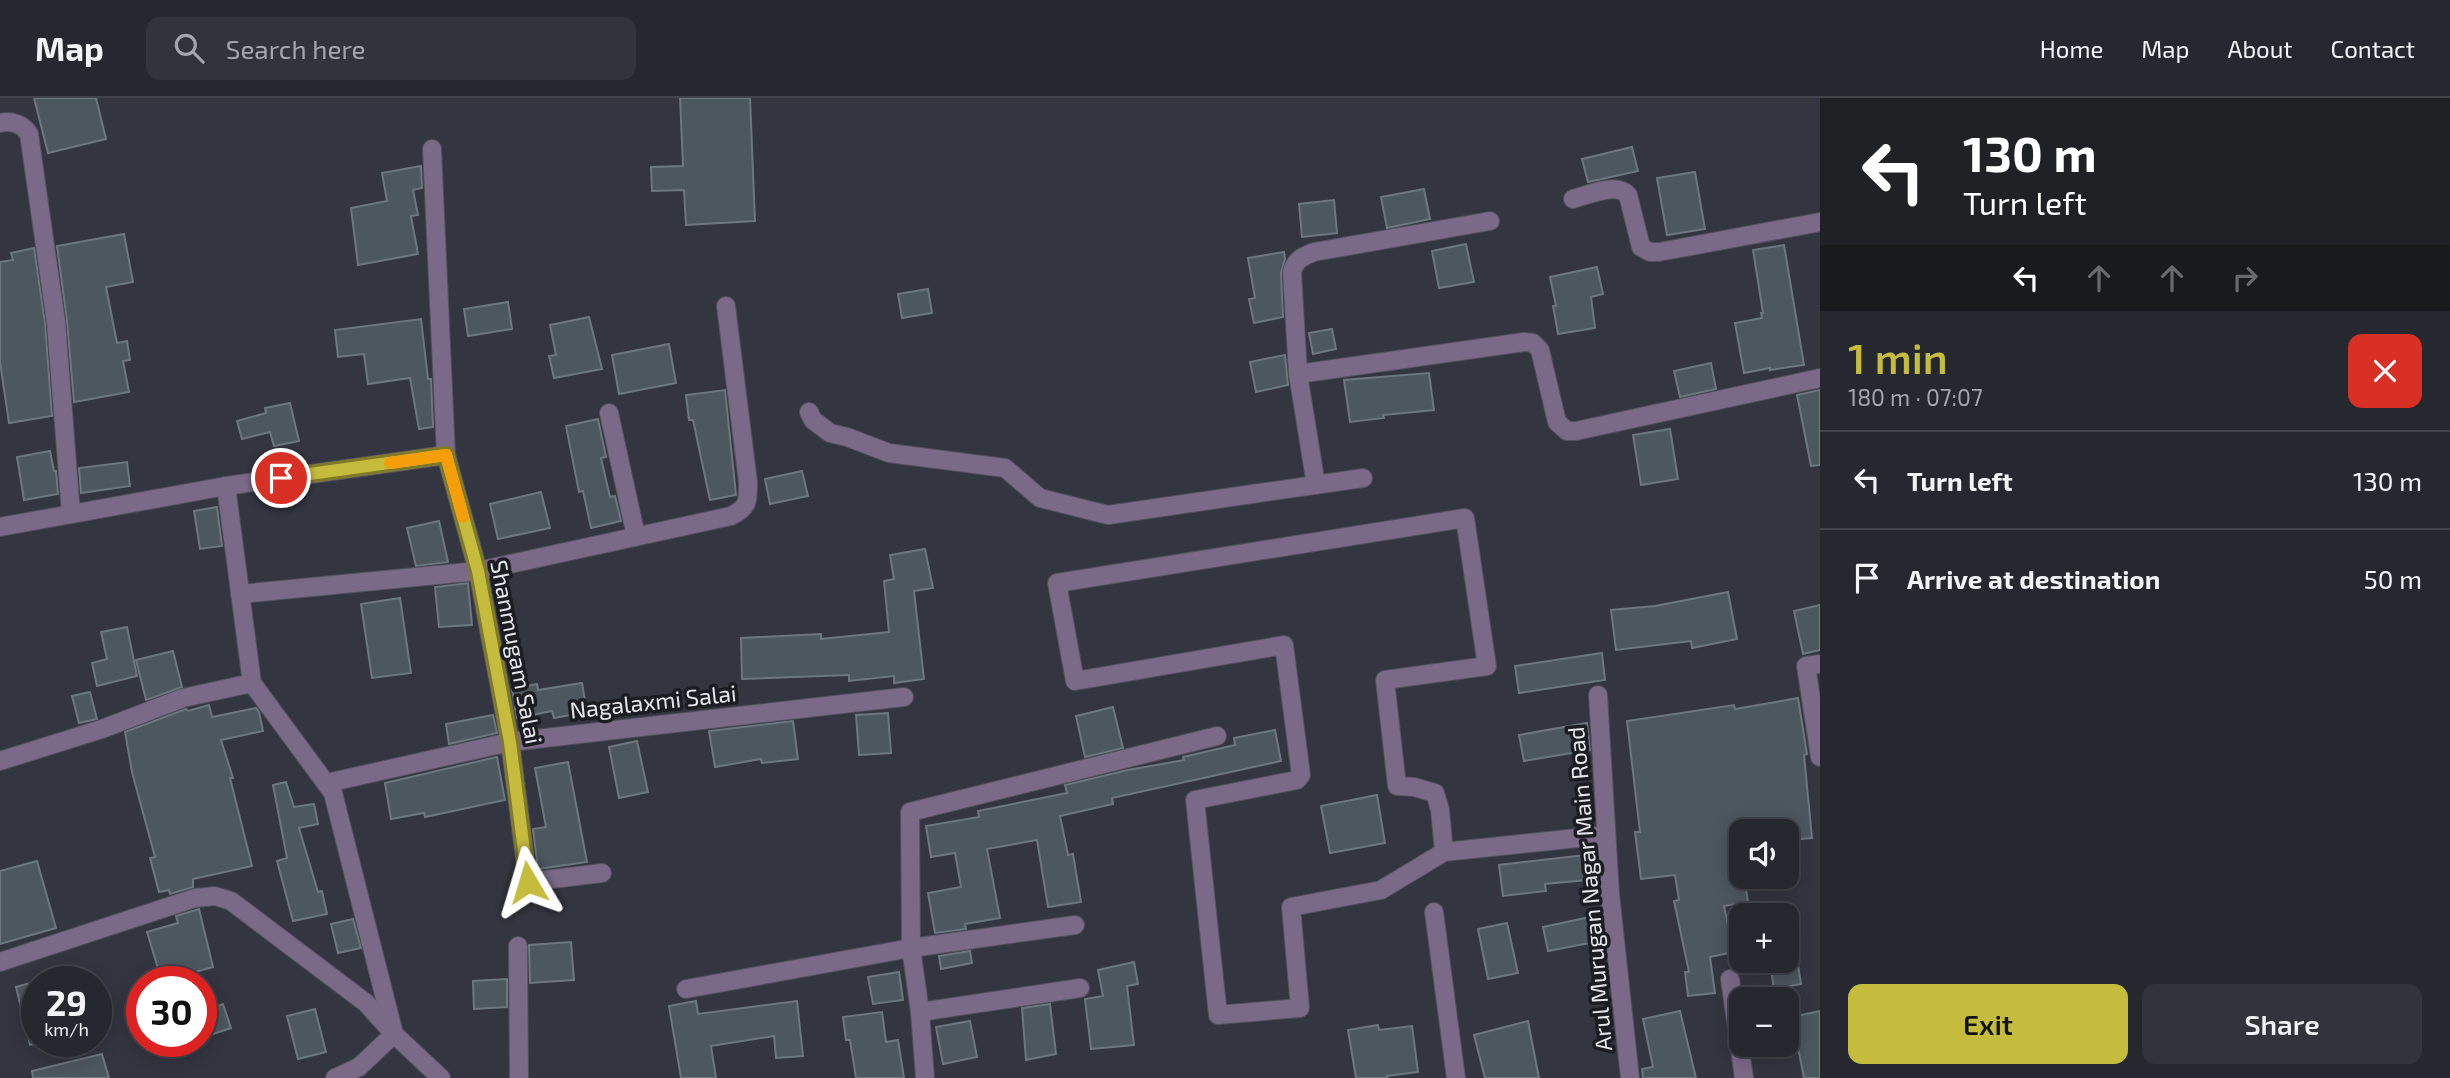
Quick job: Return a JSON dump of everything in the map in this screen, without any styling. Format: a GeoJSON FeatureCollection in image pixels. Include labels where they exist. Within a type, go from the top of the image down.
{"type":"FeatureCollection","features":[{"type":"Feature","properties":{"kind":"street"},"geometry":{"type":"LineString","coordinates":[[0,123],[19,124],[26,128],[29,134],[56,322],[71,514]]}},
{"type":"Feature","properties":{"kind":"street","name":"Shanmugam Salai"},"geometry":{"type":"LineString","coordinates":[[432,149],[446,455],[478,571],[510,742],[528,882],[602,873]]}},
{"type":"Feature","properties":{"kind":"street"},"geometry":{"type":"LineString","coordinates":[[1573,199],[1616,189],[1624,191],[1628,195],[1641,247],[1650,252],[1820,222]]}},
{"type":"Feature","properties":{"kind":"street"},"geometry":{"type":"LineString","coordinates":[[1316,485],[1298,374],[1292,272],[1295,262],[1314,252],[1490,221]]}},
{"type":"Feature","properties":{"kind":"street"},"geometry":{"type":"LineString","coordinates":[[240,594],[478,571],[731,516],[742,510],[748,502],[748,482],[726,306]]}},
{"type":"Feature","properties":{"kind":"street"},"geometry":{"type":"LineString","coordinates":[[1298,374],[1498,345],[1532,343],[1540,349],[1557,422],[1567,431],[1820,378]]}},
{"type":"Feature","properties":{"kind":"street"},"geometry":{"type":"LineString","coordinates":[[809,412],[813,420],[830,433],[890,453],[1006,468],[1040,498],[1108,515],[1363,478]]}},
{"type":"Feature","properties":{"kind":"street"},"geometry":{"type":"LineString","coordinates":[[609,413],[636,536]]}},
{"type":"Feature","properties":{"kind":"street"},"geometry":{"type":"LineString","coordinates":[[0,527],[226,486],[446,455]]}},
{"type":"Feature","properties":{"kind":"street"},"geometry":{"type":"LineString","coordinates":[[226,486],[252,683],[333,793],[394,1034]]}},
{"type":"Feature","properties":{"kind":"street"},"geometry":{"type":"LineString","coordinates":[[1444,852],[1440,810],[1434,793],[1414,787],[1397,786],[1385,680],[1487,666],[1465,518],[1057,583],[1074,681],[1284,645],[1301,775],[1297,780],[1195,800],[1218,1016],[1300,1008],[1292,907],[1381,890],[1444,852],[1606,835]]}},
{"type":"Feature","properties":{"kind":"street"},"geometry":{"type":"LineString","coordinates":[[1819,747],[1806,666],[1820,664]]}},
{"type":"Feature","properties":{"kind":"street"},"geometry":{"type":"LineString","coordinates":[[0,761],[102,729],[183,698],[252,683]]}},
{"type":"Feature","properties":{"kind":"street","name":"Arul Murugan Nagar Main Road"},"geometry":{"type":"LineString","coordinates":[[1598,695],[1610,894],[1630,1078]]}},
{"type":"Feature","properties":{"kind":"street","name":"Nagalaxmi Salai"},"geometry":{"type":"LineString","coordinates":[[327,783],[510,742],[904,697]]}},
{"type":"Feature","properties":{"kind":"street"},"geometry":{"type":"LineString","coordinates":[[925,1078],[911,948],[911,812],[1217,736]]}},
{"type":"Feature","properties":{"kind":"street"},"geometry":{"type":"LineString","coordinates":[[0,961],[194,898],[215,896],[231,901],[366,1003],[394,1034],[441,1078]]}},
{"type":"Feature","properties":{"kind":"street"},"geometry":{"type":"LineString","coordinates":[[1434,912],[1456,1078]]}},
{"type":"Feature","properties":{"kind":"street"},"geometry":{"type":"LineString","coordinates":[[686,989],[911,948],[1075,925]]}},
{"type":"Feature","properties":{"kind":"street"},"geometry":{"type":"LineString","coordinates":[[518,946],[519,1078]]}},
{"type":"Feature","properties":{"kind":"street"},"geometry":{"type":"LineString","coordinates":[[1730,979],[1744,1078]]}},
{"type":"Feature","properties":{"kind":"street"},"geometry":{"type":"LineString","coordinates":[[920,1012],[1080,988]]}},
{"type":"Feature","properties":{"kind":"street"},"geometry":{"type":"LineString","coordinates":[[335,1078],[359,1067],[394,1034]]}},
{"type":"Feature","properties":{"kind":"building"},"geometry":{"type":"Polygon","coordinates":[[[34,98],[96,98],[106,139],[48,153],[34,98]]]}},
{"type":"Feature","properties":{"kind":"building"},"geometry":{"type":"Polygon","coordinates":[[[680,98],[750,98],[755,221],[686,225],[684,190],[652,191],[651,167],[683,166],[680,98]]]}},
{"type":"Feature","properties":{"kind":"building"},"geometry":{"type":"Polygon","coordinates":[[[1632,147],[1638,171],[1588,182],[1582,159],[1632,147]]]}},
{"type":"Feature","properties":{"kind":"building"},"geometry":{"type":"Polygon","coordinates":[[[421,166],[422,188],[413,190],[418,215],[411,216],[418,254],[358,265],[351,208],[387,201],[382,173],[421,166]]]}},
{"type":"Feature","properties":{"kind":"building"},"geometry":{"type":"Polygon","coordinates":[[[1695,172],[1705,229],[1667,235],[1657,178],[1695,172]]]}},
{"type":"Feature","properties":{"kind":"building"},"geometry":{"type":"Polygon","coordinates":[[[1424,189],[1430,219],[1387,228],[1381,197],[1424,189]]]}},
{"type":"Feature","properties":{"kind":"building"},"geometry":{"type":"Polygon","coordinates":[[[1334,200],[1337,233],[1302,237],[1299,204],[1334,200]]]}},
{"type":"Feature","properties":{"kind":"building"},"geometry":{"type":"Polygon","coordinates":[[[124,234],[133,282],[106,287],[117,343],[127,341],[130,360],[123,361],[129,392],[74,402],[57,246],[124,234]]]}},
{"type":"Feature","properties":{"kind":"building"},"geometry":{"type":"Polygon","coordinates":[[[1466,244],[1474,282],[1439,288],[1432,251],[1466,244]]]}},
{"type":"Feature","properties":{"kind":"building"},"geometry":{"type":"Polygon","coordinates":[[[1784,245],[1804,365],[1744,373],[1735,323],[1762,318],[1763,313],[1753,250],[1784,245]]]}},
{"type":"Feature","properties":{"kind":"building"},"geometry":{"type":"Polygon","coordinates":[[[34,248],[45,323],[52,416],[9,423],[0,362],[0,262],[13,260],[11,253],[34,248]]]}},
{"type":"Feature","properties":{"kind":"building"},"geometry":{"type":"Polygon","coordinates":[[[1284,252],[1281,273],[1283,317],[1254,323],[1249,299],[1255,298],[1248,258],[1284,252]]]}},
{"type":"Feature","properties":{"kind":"building"},"geometry":{"type":"Polygon","coordinates":[[[1597,267],[1603,294],[1591,297],[1595,328],[1558,334],[1550,277],[1597,267]]]}},
{"type":"Feature","properties":{"kind":"building"},"geometry":{"type":"Polygon","coordinates":[[[928,289],[932,313],[902,318],[898,294],[928,289]]]}},
{"type":"Feature","properties":{"kind":"building"},"geometry":{"type":"Polygon","coordinates":[[[508,302],[512,329],[468,336],[464,309],[508,302]]]}},
{"type":"Feature","properties":{"kind":"building"},"geometry":{"type":"Polygon","coordinates":[[[589,317],[602,369],[554,378],[549,356],[556,355],[550,325],[589,317]]]}},
{"type":"Feature","properties":{"kind":"building"},"geometry":{"type":"Polygon","coordinates":[[[421,319],[428,379],[431,379],[433,427],[419,429],[410,378],[368,384],[364,354],[338,357],[335,330],[421,319]]]}},
{"type":"Feature","properties":{"kind":"building"},"geometry":{"type":"Polygon","coordinates":[[[1332,329],[1336,349],[1313,354],[1309,333],[1332,329]]]}},
{"type":"Feature","properties":{"kind":"building"},"geometry":{"type":"Polygon","coordinates":[[[669,344],[676,383],[619,394],[612,355],[669,344]]]}},
{"type":"Feature","properties":{"kind":"building"},"geometry":{"type":"Polygon","coordinates":[[[1285,355],[1288,385],[1256,392],[1250,362],[1285,355]]]}},
{"type":"Feature","properties":{"kind":"building"},"geometry":{"type":"Polygon","coordinates":[[[1711,363],[1716,389],[1680,397],[1674,371],[1711,363]]]}},
{"type":"Feature","properties":{"kind":"building"},"geometry":{"type":"Polygon","coordinates":[[[1429,373],[1434,410],[1383,415],[1384,418],[1350,422],[1344,380],[1429,373]]]}},
{"type":"Feature","properties":{"kind":"building"},"geometry":{"type":"Polygon","coordinates":[[[725,390],[736,495],[710,500],[693,420],[689,420],[686,395],[725,390]]]}},
{"type":"Feature","properties":{"kind":"building"},"geometry":{"type":"Polygon","coordinates":[[[1820,390],[1820,465],[1811,466],[1797,395],[1820,390]]]}},
{"type":"Feature","properties":{"kind":"building"},"geometry":{"type":"Polygon","coordinates":[[[290,403],[299,441],[274,446],[270,432],[242,439],[237,421],[266,413],[265,408],[290,403]]]}},
{"type":"Feature","properties":{"kind":"building"},"geometry":{"type":"Polygon","coordinates":[[[598,419],[606,457],[601,458],[610,497],[615,496],[621,521],[591,528],[583,491],[579,492],[566,426],[598,419]]]}},
{"type":"Feature","properties":{"kind":"building"},"geometry":{"type":"Polygon","coordinates":[[[1670,429],[1678,479],[1641,485],[1633,435],[1670,429]]]}},
{"type":"Feature","properties":{"kind":"building"},"geometry":{"type":"Polygon","coordinates":[[[50,451],[56,471],[58,494],[24,500],[17,457],[50,451]]]}},
{"type":"Feature","properties":{"kind":"building"},"geometry":{"type":"Polygon","coordinates":[[[127,462],[130,486],[81,493],[79,468],[127,462]]]}},
{"type":"Feature","properties":{"kind":"building"},"geometry":{"type":"Polygon","coordinates":[[[802,471],[808,496],[770,504],[765,479],[802,471]]]}},
{"type":"Feature","properties":{"kind":"building"},"geometry":{"type":"Polygon","coordinates":[[[541,492],[550,528],[498,539],[490,504],[541,492]]]}},
{"type":"Feature","properties":{"kind":"building"},"geometry":{"type":"Polygon","coordinates":[[[217,507],[222,546],[200,549],[194,511],[217,507]]]}},
{"type":"Feature","properties":{"kind":"building"},"geometry":{"type":"Polygon","coordinates":[[[439,521],[448,562],[416,566],[407,528],[439,521]]]}},
{"type":"Feature","properties":{"kind":"building"},"geometry":{"type":"Polygon","coordinates":[[[925,549],[933,588],[914,591],[924,679],[894,683],[894,676],[849,681],[849,675],[742,679],[741,638],[821,634],[821,639],[889,632],[884,581],[894,579],[890,555],[925,549]]]}},
{"type":"Feature","properties":{"kind":"building"},"geometry":{"type":"Polygon","coordinates":[[[468,583],[472,625],[439,627],[435,587],[468,583]]]}},
{"type":"Feature","properties":{"kind":"building"},"geometry":{"type":"Polygon","coordinates":[[[1728,592],[1737,639],[1692,648],[1691,641],[1616,650],[1611,610],[1655,606],[1728,592]]]}},
{"type":"Feature","properties":{"kind":"building"},"geometry":{"type":"Polygon","coordinates":[[[400,598],[411,673],[372,678],[361,604],[400,598]]]}},
{"type":"Feature","properties":{"kind":"building"},"geometry":{"type":"Polygon","coordinates":[[[1820,605],[1820,650],[1803,654],[1794,611],[1820,605]]]}},
{"type":"Feature","properties":{"kind":"building"},"geometry":{"type":"Polygon","coordinates":[[[127,627],[137,676],[97,686],[92,663],[107,659],[101,632],[127,627]]]}},
{"type":"Feature","properties":{"kind":"building"},"geometry":{"type":"Polygon","coordinates":[[[173,651],[182,687],[146,700],[136,660],[173,651]]]}},
{"type":"Feature","properties":{"kind":"building"},"geometry":{"type":"Polygon","coordinates":[[[1602,653],[1605,680],[1519,693],[1515,666],[1602,653]]]}},
{"type":"Feature","properties":{"kind":"building"},"geometry":{"type":"Polygon","coordinates":[[[582,683],[587,712],[554,718],[552,711],[517,718],[512,689],[537,684],[538,690],[582,683]]]}},
{"type":"Feature","properties":{"kind":"building"},"geometry":{"type":"Polygon","coordinates":[[[90,692],[97,719],[79,723],[72,696],[90,692]]]}},
{"type":"Feature","properties":{"kind":"building"},"geometry":{"type":"Polygon","coordinates":[[[1798,698],[1807,754],[1804,755],[1812,838],[1799,839],[1799,819],[1729,819],[1729,889],[1746,889],[1748,902],[1729,903],[1724,906],[1729,929],[1729,953],[1710,957],[1715,993],[1688,996],[1685,972],[1689,972],[1674,901],[1679,900],[1675,875],[1641,879],[1635,832],[1640,832],[1627,721],[1734,705],[1735,709],[1798,698]]]}},
{"type":"Feature","properties":{"kind":"building"},"geometry":{"type":"Polygon","coordinates":[[[209,705],[212,717],[256,708],[259,712],[263,731],[221,740],[233,778],[230,778],[252,866],[193,879],[193,887],[170,894],[169,890],[159,892],[150,858],[155,857],[132,772],[125,732],[186,709],[188,711],[209,705]]]}},
{"type":"Feature","properties":{"kind":"building"},"geometry":{"type":"Polygon","coordinates":[[[1113,707],[1123,748],[1085,757],[1076,716],[1113,707]]]}},
{"type":"Feature","properties":{"kind":"building"},"geometry":{"type":"Polygon","coordinates":[[[888,713],[891,753],[859,755],[856,715],[888,713]]]}},
{"type":"Feature","properties":{"kind":"building"},"geometry":{"type":"Polygon","coordinates":[[[493,715],[497,733],[449,744],[446,724],[493,715]]]}},
{"type":"Feature","properties":{"kind":"building"},"geometry":{"type":"Polygon","coordinates":[[[793,721],[798,759],[762,763],[761,759],[715,767],[709,731],[793,721]]]}},
{"type":"Feature","properties":{"kind":"building"},"geometry":{"type":"Polygon","coordinates":[[[1587,723],[1590,750],[1524,761],[1519,735],[1587,723]]]}},
{"type":"Feature","properties":{"kind":"building"},"geometry":{"type":"Polygon","coordinates":[[[1275,730],[1281,761],[1112,798],[1113,804],[1060,816],[1068,855],[1073,854],[1081,902],[1048,907],[1037,840],[987,849],[1000,918],[965,924],[966,929],[935,933],[928,893],[961,887],[955,853],[931,857],[926,826],[979,817],[978,811],[1067,793],[1065,785],[1184,760],[1183,757],[1235,745],[1234,738],[1275,730]]]}},
{"type":"Feature","properties":{"kind":"building"},"geometry":{"type":"Polygon","coordinates":[[[637,741],[648,792],[619,798],[609,747],[637,741]]]}},
{"type":"Feature","properties":{"kind":"building"},"geometry":{"type":"Polygon","coordinates":[[[497,757],[505,800],[425,817],[424,813],[391,819],[385,783],[497,757]]]}},
{"type":"Feature","properties":{"kind":"building"},"geometry":{"type":"Polygon","coordinates":[[[568,762],[587,862],[538,869],[533,829],[546,827],[535,768],[568,762]]]}},
{"type":"Feature","properties":{"kind":"building"},"geometry":{"type":"Polygon","coordinates":[[[286,782],[294,807],[314,804],[318,824],[299,828],[318,892],[322,891],[327,914],[293,921],[277,861],[287,858],[273,785],[286,782]]]}},
{"type":"Feature","properties":{"kind":"building"},"geometry":{"type":"Polygon","coordinates":[[[1377,795],[1385,843],[1330,853],[1321,806],[1377,795]]]}},
{"type":"Feature","properties":{"kind":"building"},"geometry":{"type":"Polygon","coordinates":[[[1585,855],[1587,880],[1545,884],[1546,891],[1503,896],[1499,865],[1585,855]]]}},
{"type":"Feature","properties":{"kind":"building"},"geometry":{"type":"Polygon","coordinates":[[[37,861],[56,928],[0,944],[0,871],[37,861]]]}},
{"type":"Feature","properties":{"kind":"building"},"geometry":{"type":"Polygon","coordinates":[[[199,909],[213,966],[157,966],[147,932],[178,923],[176,916],[199,909]]]}},
{"type":"Feature","properties":{"kind":"building"},"geometry":{"type":"Polygon","coordinates":[[[1590,917],[1595,942],[1548,951],[1543,927],[1590,917]]]}},
{"type":"Feature","properties":{"kind":"building"},"geometry":{"type":"Polygon","coordinates":[[[353,919],[361,948],[338,953],[331,924],[353,919]]]}},
{"type":"Feature","properties":{"kind":"building"},"geometry":{"type":"Polygon","coordinates":[[[1507,923],[1518,973],[1488,979],[1478,929],[1507,923]]]}},
{"type":"Feature","properties":{"kind":"building"},"geometry":{"type":"Polygon","coordinates":[[[571,942],[574,980],[530,983],[529,945],[571,942]]]}},
{"type":"Feature","properties":{"kind":"building"},"geometry":{"type":"Polygon","coordinates":[[[970,951],[972,963],[941,969],[939,956],[970,951]]]}},
{"type":"Feature","properties":{"kind":"building"},"geometry":{"type":"Polygon","coordinates":[[[1134,962],[1138,984],[1127,986],[1134,1045],[1091,1049],[1085,999],[1103,996],[1098,970],[1134,962]]]}},
{"type":"Feature","properties":{"kind":"building"},"geometry":{"type":"Polygon","coordinates":[[[1799,971],[1801,984],[1774,987],[1772,973],[1799,971]]]}},
{"type":"Feature","properties":{"kind":"building"},"geometry":{"type":"Polygon","coordinates":[[[899,972],[903,1000],[873,1004],[868,977],[899,972]]]}},
{"type":"Feature","properties":{"kind":"building"},"geometry":{"type":"Polygon","coordinates":[[[507,979],[507,1007],[474,1009],[473,981],[507,979]]]}},
{"type":"Feature","properties":{"kind":"building"},"geometry":{"type":"Polygon","coordinates":[[[21,986],[21,1008],[16,987],[21,986]]]}},
{"type":"Feature","properties":{"kind":"building"},"geometry":{"type":"Polygon","coordinates":[[[696,1001],[698,1014],[797,1001],[803,1056],[776,1058],[774,1036],[711,1046],[716,1078],[681,1078],[669,1006],[696,1001]]]}},
{"type":"Feature","properties":{"kind":"building"},"geometry":{"type":"Polygon","coordinates":[[[223,1004],[231,1028],[217,1033],[217,1006],[223,1004]]]}},
{"type":"Feature","properties":{"kind":"building"},"geometry":{"type":"Polygon","coordinates":[[[1050,1004],[1056,1054],[1026,1060],[1022,1008],[1050,1004]]]}},
{"type":"Feature","properties":{"kind":"building"},"geometry":{"type":"Polygon","coordinates":[[[315,1009],[326,1052],[298,1059],[287,1016],[315,1009]]]}},
{"type":"Feature","properties":{"kind":"building"},"geometry":{"type":"Polygon","coordinates":[[[1680,1011],[1696,1078],[1643,1078],[1642,1069],[1653,1067],[1643,1019],[1680,1011]]]}},
{"type":"Feature","properties":{"kind":"building"},"geometry":{"type":"Polygon","coordinates":[[[1820,1011],[1820,1078],[1804,1078],[1799,1053],[1799,1016],[1820,1011]]]}},
{"type":"Feature","properties":{"kind":"building"},"geometry":{"type":"Polygon","coordinates":[[[882,1012],[886,1042],[898,1040],[904,1078],[856,1078],[843,1017],[882,1012]]]}},
{"type":"Feature","properties":{"kind":"building"},"geometry":{"type":"Polygon","coordinates":[[[970,1021],[977,1057],[943,1064],[936,1027],[970,1021]]]}},
{"type":"Feature","properties":{"kind":"building"},"geometry":{"type":"Polygon","coordinates":[[[1528,1021],[1539,1078],[1485,1078],[1474,1035],[1528,1021]]]}},
{"type":"Feature","properties":{"kind":"building"},"geometry":{"type":"Polygon","coordinates":[[[1378,1025],[1379,1030],[1412,1026],[1418,1072],[1387,1078],[1356,1078],[1348,1030],[1378,1025]]]}},
{"type":"Feature","properties":{"kind":"building"},"geometry":{"type":"Polygon","coordinates":[[[90,1057],[103,1057],[109,1078],[33,1078],[32,1071],[90,1057]]]}},
{"type":"Feature","properties":{"kind":"slow traffic"},"geometry":{"type":"LineString","coordinates":[[390,463],[446,455],[463,517]]}},
{"type":"Feature","properties":{"kind":"route"},"geometry":{"type":"LineString","coordinates":[[281,478],[446,455],[478,571],[510,742],[528,882]]}}]}
